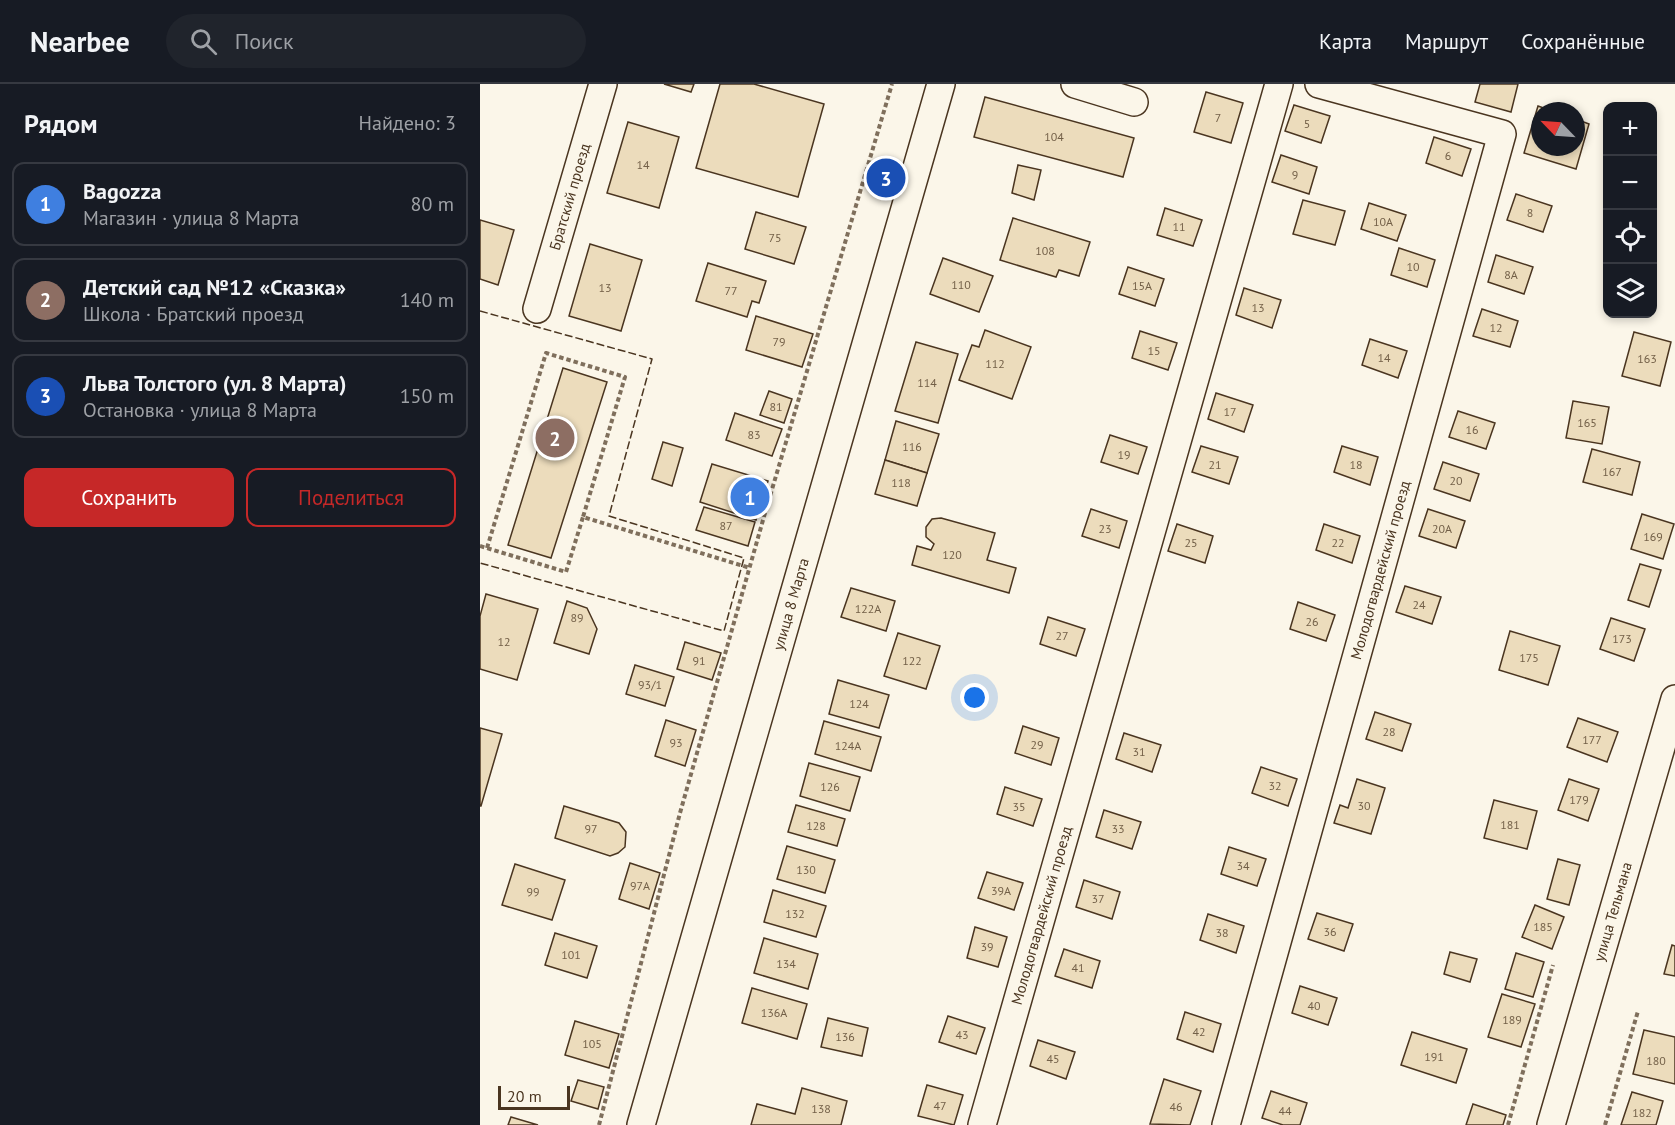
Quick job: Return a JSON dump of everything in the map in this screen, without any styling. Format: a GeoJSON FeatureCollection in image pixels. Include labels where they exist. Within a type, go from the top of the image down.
{"type":"FeatureCollection","features":[{"type":"Feature","properties":{"kind":"street","name":"Братский проезд"},"geometry":{"type":"LineString","coordinates":[[537,309],[603,84]]}},
{"type":"Feature","properties":{"kind":"street","name":"улица 8 Марта"},"geometry":{"type":"LineString","coordinates":[[641,1125],[941,84]]}},
{"type":"Feature","properties":{"kind":"street"},"geometry":{"type":"LineString","coordinates":[[1075,84],[1134,102]]}},
{"type":"Feature","properties":{"kind":"street","name":"Молодогвардейский проезд"},"geometry":{"type":"LineString","coordinates":[[982,1125],[1279,84]]}},
{"type":"Feature","properties":{"kind":"street","name":"Молодогвардейский проезд"},"geometry":{"type":"LineString","coordinates":[[1226,1125],[1502,135],[1385,93],[1319,84]]}},
{"type":"Feature","properties":{"kind":"street","name":"улица Тельмана"},"geometry":{"type":"LineString","coordinates":[[1551,1125],[1675,699]]}},
{"type":"Feature","properties":{"kind":"path"},"geometry":{"type":"LineString","coordinates":[[599,1125],[677,824],[892,84]]}},
{"type":"Feature","properties":{"kind":"path"},"geometry":{"type":"LineString","coordinates":[[480,546],[566,572],[625,377],[546,353],[487,548]]}},
{"type":"Feature","properties":{"kind":"path"},"geometry":{"type":"LineString","coordinates":[[583,517],[750,568]]}},
{"type":"Feature","properties":{"kind":"path"},"geometry":{"type":"LineString","coordinates":[[1508,1125],[1552,965]]}},
{"type":"Feature","properties":{"kind":"path"},"geometry":{"type":"LineString","coordinates":[[1605,1125],[1638,1011]]}},
{"type":"Feature","properties":{"kind":"building"},"geometry":{"type":"Polygon","coordinates":[[[664,84],[694,84],[691,92],[664,84]]]}},
{"type":"Feature","properties":{"kind":"building"},"geometry":{"type":"Polygon","coordinates":[[[720,84],[754,84],[824,104],[798,197],[696,168],[720,84]]]}},
{"type":"Feature","properties":{"kind":"building"},"geometry":{"type":"Polygon","coordinates":[[[1480,84],[1518,84],[1511,112],[1475,102],[1480,84]]]}},
{"type":"Feature","properties":{"kind":"building"},"geometry":{"type":"Polygon","coordinates":[[[1206,92],[1243,103],[1231,143],[1194,132],[1206,92]]]}},
{"type":"Feature","properties":{"kind":"building"},"geometry":{"type":"Polygon","coordinates":[[[985,97],[1134,138],[1123,177],[974,137],[985,97]]]}},
{"type":"Feature","properties":{"kind":"building"},"geometry":{"type":"Polygon","coordinates":[[[1294,105],[1330,116],[1321,143],[1285,131],[1294,105]]]}},
{"type":"Feature","properties":{"kind":"building"},"geometry":{"type":"Polygon","coordinates":[[[628,122],[679,137],[659,208],[607,193],[628,122]]]}},
{"type":"Feature","properties":{"kind":"building"},"geometry":{"type":"Polygon","coordinates":[[[1585,122],[1589,124],[1585,138],[1585,122]]]}},
{"type":"Feature","properties":{"kind":"building"},"geometry":{"type":"Polygon","coordinates":[[[1531,130],[1531,155],[1524,153],[1531,130]]]}},
{"type":"Feature","properties":{"kind":"building"},"geometry":{"type":"Polygon","coordinates":[[[1434,137],[1471,149],[1462,176],[1426,163],[1434,137]]]}},
{"type":"Feature","properties":{"kind":"building"},"geometry":{"type":"Polygon","coordinates":[[[1281,155],[1317,167],[1309,194],[1272,182],[1281,155]]]}},
{"type":"Feature","properties":{"kind":"building"},"geometry":{"type":"Polygon","coordinates":[[[1534,156],[1580,156],[1576,169],[1534,156]]]}},
{"type":"Feature","properties":{"kind":"building"},"geometry":{"type":"Polygon","coordinates":[[[1018,165],[1041,170],[1034,200],[1012,193],[1018,165]]]}},
{"type":"Feature","properties":{"kind":"building"},"geometry":{"type":"Polygon","coordinates":[[[1516,194],[1552,206],[1543,232],[1507,220],[1516,194]]]}},
{"type":"Feature","properties":{"kind":"building"},"geometry":{"type":"Polygon","coordinates":[[[1303,200],[1345,211],[1335,245],[1293,234],[1303,200]]]}},
{"type":"Feature","properties":{"kind":"building"},"geometry":{"type":"Polygon","coordinates":[[[1369,203],[1406,215],[1397,241],[1361,229],[1369,203]]]}},
{"type":"Feature","properties":{"kind":"building"},"geometry":{"type":"Polygon","coordinates":[[[1165,208],[1202,220],[1193,246],[1157,235],[1165,208]]]}},
{"type":"Feature","properties":{"kind":"building"},"geometry":{"type":"Polygon","coordinates":[[[756,212],[806,227],[794,264],[745,249],[756,212]]]}},
{"type":"Feature","properties":{"kind":"building"},"geometry":{"type":"Polygon","coordinates":[[[1013,218],[1090,242],[1079,276],[1059,270],[1056,277],[1000,260],[1013,218]]]}},
{"type":"Feature","properties":{"kind":"building"},"geometry":{"type":"Polygon","coordinates":[[[480,220],[514,230],[498,285],[480,279],[480,220]]]}},
{"type":"Feature","properties":{"kind":"building"},"geometry":{"type":"Polygon","coordinates":[[[590,244],[642,260],[621,331],[569,316],[590,244]]]}},
{"type":"Feature","properties":{"kind":"building"},"geometry":{"type":"Polygon","coordinates":[[[1399,248],[1435,260],[1427,287],[1391,275],[1399,248]]]}},
{"type":"Feature","properties":{"kind":"building"},"geometry":{"type":"Polygon","coordinates":[[[1496,255],[1533,267],[1524,294],[1488,282],[1496,255]]]}},
{"type":"Feature","properties":{"kind":"building"},"geometry":{"type":"Polygon","coordinates":[[[943,258],[993,276],[979,312],[930,294],[943,258]]]}},
{"type":"Feature","properties":{"kind":"building"},"geometry":{"type":"Polygon","coordinates":[[[708,263],[766,281],[759,303],[752,301],[747,317],[696,301],[708,263]]]}},
{"type":"Feature","properties":{"kind":"building"},"geometry":{"type":"Polygon","coordinates":[[[1128,267],[1164,279],[1155,306],[1119,294],[1128,267]]]}},
{"type":"Feature","properties":{"kind":"building"},"geometry":{"type":"Polygon","coordinates":[[[1244,288],[1281,300],[1272,328],[1236,315],[1244,288]]]}},
{"type":"Feature","properties":{"kind":"building"},"geometry":{"type":"Polygon","coordinates":[[[1482,309],[1518,321],[1510,347],[1473,336],[1482,309]]]}},
{"type":"Feature","properties":{"kind":"building"},"geometry":{"type":"Polygon","coordinates":[[[756,316],[813,334],[802,367],[746,350],[756,316]]]}},
{"type":"Feature","properties":{"kind":"building"},"geometry":{"type":"Polygon","coordinates":[[[985,330],[1031,347],[1012,399],[959,380],[972,345],[979,347],[985,330]]]}},
{"type":"Feature","properties":{"kind":"building"},"geometry":{"type":"Polygon","coordinates":[[[1140,331],[1177,343],[1168,370],[1132,358],[1140,331]]]}},
{"type":"Feature","properties":{"kind":"building"},"geometry":{"type":"Polygon","coordinates":[[[1634,332],[1671,342],[1660,386],[1622,376],[1634,332]]]}},
{"type":"Feature","properties":{"kind":"building"},"geometry":{"type":"Polygon","coordinates":[[[1370,339],[1407,351],[1398,378],[1362,365],[1370,339]]]}},
{"type":"Feature","properties":{"kind":"building"},"geometry":{"type":"Polygon","coordinates":[[[916,342],[958,354],[938,423],[895,411],[916,342]]]}},
{"type":"Feature","properties":{"kind":"building"},"geometry":{"type":"Polygon","coordinates":[[[563,368],[607,382],[551,558],[508,545],[563,368]]]}},
{"type":"Feature","properties":{"kind":"building"},"geometry":{"type":"Polygon","coordinates":[[[769,391],[792,399],[784,423],[760,415],[769,391]]]}},
{"type":"Feature","properties":{"kind":"building"},"geometry":{"type":"Polygon","coordinates":[[[1216,393],[1253,405],[1244,432],[1208,419],[1216,393]]]}},
{"type":"Feature","properties":{"kind":"building"},"geometry":{"type":"Polygon","coordinates":[[[1573,401],[1609,407],[1602,444],[1566,438],[1573,401]]]}},
{"type":"Feature","properties":{"kind":"building"},"geometry":{"type":"Polygon","coordinates":[[[1458,411],[1495,423],[1486,449],[1449,437],[1458,411]]]}},
{"type":"Feature","properties":{"kind":"building"},"geometry":{"type":"Polygon","coordinates":[[[735,413],[782,429],[772,456],[726,440],[735,413]]]}},
{"type":"Feature","properties":{"kind":"building"},"geometry":{"type":"Polygon","coordinates":[[[896,421],[939,434],[927,473],[885,460],[896,421]]]}},
{"type":"Feature","properties":{"kind":"building"},"geometry":{"type":"Polygon","coordinates":[[[1110,435],[1147,447],[1138,474],[1101,462],[1110,435]]]}},
{"type":"Feature","properties":{"kind":"building"},"geometry":{"type":"Polygon","coordinates":[[[663,442],[683,448],[672,486],[652,479],[663,442]]]}},
{"type":"Feature","properties":{"kind":"building"},"geometry":{"type":"Polygon","coordinates":[[[1201,446],[1238,457],[1229,484],[1192,472],[1201,446]]]}},
{"type":"Feature","properties":{"kind":"building"},"geometry":{"type":"Polygon","coordinates":[[[1342,446],[1378,457],[1370,485],[1334,472],[1342,446]]]}},
{"type":"Feature","properties":{"kind":"building"},"geometry":{"type":"Polygon","coordinates":[[[1592,449],[1640,462],[1632,495],[1583,482],[1592,449]]]}},
{"type":"Feature","properties":{"kind":"building"},"geometry":{"type":"Polygon","coordinates":[[[885,460],[927,473],[917,506],[875,494],[885,460]]]}},
{"type":"Feature","properties":{"kind":"building"},"geometry":{"type":"Polygon","coordinates":[[[1443,462],[1479,474],[1470,501],[1434,489],[1443,462]]]}},
{"type":"Feature","properties":{"kind":"building"},"geometry":{"type":"Polygon","coordinates":[[[712,464],[768,481],[756,520],[700,502],[712,464]]]}},
{"type":"Feature","properties":{"kind":"building"},"geometry":{"type":"Polygon","coordinates":[[[704,507],[755,522],[748,546],[696,530],[704,507]]]}},
{"type":"Feature","properties":{"kind":"building"},"geometry":{"type":"Polygon","coordinates":[[[1091,509],[1127,521],[1119,548],[1082,536],[1091,509]]]}},
{"type":"Feature","properties":{"kind":"building"},"geometry":{"type":"Polygon","coordinates":[[[1428,509],[1465,521],[1456,548],[1419,536],[1428,509]]]}},
{"type":"Feature","properties":{"kind":"building"},"geometry":{"type":"Polygon","coordinates":[[[1642,514],[1674,524],[1663,559],[1631,549],[1642,514]]]}},
{"type":"Feature","properties":{"kind":"building"},"geometry":{"type":"Polygon","coordinates":[[[941,518],[995,533],[987,560],[1016,568],[1009,593],[912,565],[917,546],[931,550],[934,544],[926,537],[926,527],[932,519],[941,518]]]}},
{"type":"Feature","properties":{"kind":"building"},"geometry":{"type":"Polygon","coordinates":[[[1177,524],[1213,536],[1205,563],[1168,551],[1177,524]]]}},
{"type":"Feature","properties":{"kind":"building"},"geometry":{"type":"Polygon","coordinates":[[[1324,524],[1360,536],[1352,563],[1316,550],[1324,524]]]}},
{"type":"Feature","properties":{"kind":"building"},"geometry":{"type":"Polygon","coordinates":[[[1640,564],[1661,570],[1649,607],[1628,600],[1640,564]]]}},
{"type":"Feature","properties":{"kind":"building"},"geometry":{"type":"Polygon","coordinates":[[[1405,586],[1441,597],[1432,624],[1396,612],[1405,586]]]}},
{"type":"Feature","properties":{"kind":"building"},"geometry":{"type":"Polygon","coordinates":[[[851,588],[895,601],[886,631],[841,617],[851,588]]]}},
{"type":"Feature","properties":{"kind":"building"},"geometry":{"type":"Polygon","coordinates":[[[486,594],[538,609],[517,680],[480,669],[480,616],[486,594]]]}},
{"type":"Feature","properties":{"kind":"building"},"geometry":{"type":"Polygon","coordinates":[[[567,601],[587,608],[597,629],[589,654],[554,643],[567,601]]]}},
{"type":"Feature","properties":{"kind":"building"},"geometry":{"type":"Polygon","coordinates":[[[1298,602],[1335,615],[1326,641],[1290,629],[1298,602]]]}},
{"type":"Feature","properties":{"kind":"building"},"geometry":{"type":"Polygon","coordinates":[[[1048,617],[1085,629],[1076,656],[1040,644],[1048,617]]]}},
{"type":"Feature","properties":{"kind":"building"},"geometry":{"type":"Polygon","coordinates":[[[1611,618],[1645,629],[1634,661],[1600,649],[1611,618]]]}},
{"type":"Feature","properties":{"kind":"building"},"geometry":{"type":"Polygon","coordinates":[[[1510,631],[1560,646],[1548,685],[1499,670],[1510,631]]]}},
{"type":"Feature","properties":{"kind":"building"},"geometry":{"type":"Polygon","coordinates":[[[898,633],[940,646],[926,689],[884,676],[898,633]]]}},
{"type":"Feature","properties":{"kind":"building"},"geometry":{"type":"Polygon","coordinates":[[[685,642],[721,653],[712,680],[677,669],[685,642]]]}},
{"type":"Feature","properties":{"kind":"building"},"geometry":{"type":"Polygon","coordinates":[[[635,665],[674,677],[665,706],[626,694],[635,665]]]}},
{"type":"Feature","properties":{"kind":"building"},"geometry":{"type":"Polygon","coordinates":[[[838,680],[889,695],[879,728],[829,714],[838,680]]]}},
{"type":"Feature","properties":{"kind":"building"},"geometry":{"type":"Polygon","coordinates":[[[1375,712],[1411,724],[1402,751],[1366,739],[1375,712]]]}},
{"type":"Feature","properties":{"kind":"building"},"geometry":{"type":"Polygon","coordinates":[[[1578,718],[1618,732],[1607,762],[1567,747],[1578,718]]]}},
{"type":"Feature","properties":{"kind":"building"},"geometry":{"type":"Polygon","coordinates":[[[666,720],[696,730],[685,766],[655,756],[666,720]]]}},
{"type":"Feature","properties":{"kind":"building"},"geometry":{"type":"Polygon","coordinates":[[[824,721],[881,737],[871,771],[815,754],[824,721]]]}},
{"type":"Feature","properties":{"kind":"building"},"geometry":{"type":"Polygon","coordinates":[[[1023,726],[1059,738],[1051,765],[1015,753],[1023,726]]]}},
{"type":"Feature","properties":{"kind":"building"},"geometry":{"type":"Polygon","coordinates":[[[480,728],[502,734],[481,806],[480,806],[480,728]]]}},
{"type":"Feature","properties":{"kind":"building"},"geometry":{"type":"Polygon","coordinates":[[[1124,733],[1161,745],[1152,772],[1116,759],[1124,733]]]}},
{"type":"Feature","properties":{"kind":"building"},"geometry":{"type":"Polygon","coordinates":[[[809,763],[860,777],[850,811],[800,796],[809,763]]]}},
{"type":"Feature","properties":{"kind":"building"},"geometry":{"type":"Polygon","coordinates":[[[1261,767],[1297,779],[1288,806],[1252,793],[1261,767]]]}},
{"type":"Feature","properties":{"kind":"building"},"geometry":{"type":"Polygon","coordinates":[[[1357,779],[1385,788],[1371,834],[1334,823],[1340,805],[1348,808],[1357,779]]]}},
{"type":"Feature","properties":{"kind":"building"},"geometry":{"type":"Polygon","coordinates":[[[1569,779],[1599,789],[1588,821],[1558,810],[1569,779]]]}},
{"type":"Feature","properties":{"kind":"building"},"geometry":{"type":"Polygon","coordinates":[[[1005,787],[1042,799],[1033,826],[997,814],[1005,787]]]}},
{"type":"Feature","properties":{"kind":"building"},"geometry":{"type":"Polygon","coordinates":[[[1494,800],[1537,811],[1527,849],[1484,838],[1494,800]]]}},
{"type":"Feature","properties":{"kind":"building"},"geometry":{"type":"Polygon","coordinates":[[[796,805],[845,819],[837,846],[788,832],[796,805]]]}},
{"type":"Feature","properties":{"kind":"building"},"geometry":{"type":"Polygon","coordinates":[[[564,806],[619,823],[626,832],[625,847],[610,856],[555,838],[564,806]]]}},
{"type":"Feature","properties":{"kind":"building"},"geometry":{"type":"Polygon","coordinates":[[[1104,810],[1141,822],[1132,849],[1096,837],[1104,810]]]}},
{"type":"Feature","properties":{"kind":"building"},"geometry":{"type":"Polygon","coordinates":[[[787,846],[835,860],[825,893],[777,879],[787,846]]]}},
{"type":"Feature","properties":{"kind":"building"},"geometry":{"type":"Polygon","coordinates":[[[1229,847],[1266,859],[1257,886],[1221,874],[1229,847]]]}},
{"type":"Feature","properties":{"kind":"building"},"geometry":{"type":"Polygon","coordinates":[[[1558,859],[1580,865],[1569,905],[1547,899],[1558,859]]]}},
{"type":"Feature","properties":{"kind":"building"},"geometry":{"type":"Polygon","coordinates":[[[630,863],[660,873],[649,909],[619,899],[630,863]]]}},
{"type":"Feature","properties":{"kind":"building"},"geometry":{"type":"Polygon","coordinates":[[[515,864],[565,880],[552,920],[502,905],[515,864]]]}},
{"type":"Feature","properties":{"kind":"building"},"geometry":{"type":"Polygon","coordinates":[[[987,872],[1023,883],[1014,910],[978,898],[987,872]]]}},
{"type":"Feature","properties":{"kind":"building"},"geometry":{"type":"Polygon","coordinates":[[[1084,880],[1120,892],[1112,919],[1076,907],[1084,880]]]}},
{"type":"Feature","properties":{"kind":"building"},"geometry":{"type":"Polygon","coordinates":[[[773,890],[826,906],[816,937],[764,922],[773,890]]]}},
{"type":"Feature","properties":{"kind":"building"},"geometry":{"type":"Polygon","coordinates":[[[1535,905],[1564,917],[1552,949],[1522,937],[1535,905]]]}},
{"type":"Feature","properties":{"kind":"building"},"geometry":{"type":"Polygon","coordinates":[[[1317,913],[1353,924],[1344,951],[1308,939],[1317,913]]]}},
{"type":"Feature","properties":{"kind":"building"},"geometry":{"type":"Polygon","coordinates":[[[1208,914],[1244,926],[1236,953],[1200,940],[1208,914]]]}},
{"type":"Feature","properties":{"kind":"building"},"geometry":{"type":"Polygon","coordinates":[[[975,927],[1007,937],[998,967],[967,958],[975,927]]]}},
{"type":"Feature","properties":{"kind":"building"},"geometry":{"type":"Polygon","coordinates":[[[555,933],[597,946],[587,978],[545,965],[555,933]]]}},
{"type":"Feature","properties":{"kind":"building"},"geometry":{"type":"Polygon","coordinates":[[[764,938],[818,954],[808,989],[754,973],[764,938]]]}},
{"type":"Feature","properties":{"kind":"building"},"geometry":{"type":"Polygon","coordinates":[[[1672,945],[1675,946],[1675,976],[1664,974],[1672,945]]]}},
{"type":"Feature","properties":{"kind":"building"},"geometry":{"type":"Polygon","coordinates":[[[1064,949],[1100,961],[1092,988],[1055,976],[1064,949]]]}},
{"type":"Feature","properties":{"kind":"building"},"geometry":{"type":"Polygon","coordinates":[[[1450,952],[1477,959],[1470,982],[1444,974],[1450,952]]]}},
{"type":"Feature","properties":{"kind":"building"},"geometry":{"type":"Polygon","coordinates":[[[1516,953],[1544,962],[1533,997],[1505,989],[1516,953]]]}},
{"type":"Feature","properties":{"kind":"building"},"geometry":{"type":"Polygon","coordinates":[[[1300,986],[1337,998],[1328,1025],[1292,1013],[1300,986]]]}},
{"type":"Feature","properties":{"kind":"building"},"geometry":{"type":"Polygon","coordinates":[[[752,988],[807,1004],[797,1039],[742,1023],[752,988]]]}},
{"type":"Feature","properties":{"kind":"building"},"geometry":{"type":"Polygon","coordinates":[[[1502,994],[1535,1004],[1521,1047],[1488,1037],[1502,994]]]}},
{"type":"Feature","properties":{"kind":"building"},"geometry":{"type":"Polygon","coordinates":[[[1185,1012],[1221,1024],[1213,1052],[1177,1039],[1185,1012]]]}},
{"type":"Feature","properties":{"kind":"building"},"geometry":{"type":"Polygon","coordinates":[[[948,1016],[985,1028],[976,1054],[939,1042],[948,1016]]]}},
{"type":"Feature","properties":{"kind":"building"},"geometry":{"type":"Polygon","coordinates":[[[828,1018],[868,1028],[862,1056],[821,1047],[828,1018]]]}},
{"type":"Feature","properties":{"kind":"building"},"geometry":{"type":"Polygon","coordinates":[[[575,1021],[619,1034],[609,1068],[565,1055],[575,1021]]]}},
{"type":"Feature","properties":{"kind":"building"},"geometry":{"type":"Polygon","coordinates":[[[1644,1030],[1675,1037],[1675,1084],[1633,1074],[1644,1030]]]}},
{"type":"Feature","properties":{"kind":"building"},"geometry":{"type":"Polygon","coordinates":[[[1412,1032],[1467,1049],[1456,1083],[1401,1065],[1412,1032]]]}},
{"type":"Feature","properties":{"kind":"building"},"geometry":{"type":"Polygon","coordinates":[[[1038,1040],[1075,1052],[1066,1079],[1030,1066],[1038,1040]]]}},
{"type":"Feature","properties":{"kind":"building"},"geometry":{"type":"Polygon","coordinates":[[[1164,1079],[1201,1091],[1190,1125],[1150,1124],[1164,1079]]]}},
{"type":"Feature","properties":{"kind":"building"},"geometry":{"type":"Polygon","coordinates":[[[578,1080],[604,1087],[598,1109],[571,1101],[578,1080]]]}},
{"type":"Feature","properties":{"kind":"building"},"geometry":{"type":"Polygon","coordinates":[[[927,1085],[963,1095],[954,1125],[918,1116],[927,1085]]]}},
{"type":"Feature","properties":{"kind":"building"},"geometry":{"type":"Polygon","coordinates":[[[802,1088],[847,1101],[841,1125],[751,1125],[757,1104],[795,1114],[802,1088]]]}},
{"type":"Feature","properties":{"kind":"building"},"geometry":{"type":"Polygon","coordinates":[[[1271,1091],[1307,1103],[1300,1125],[1283,1125],[1262,1118],[1271,1091]]]}},
{"type":"Feature","properties":{"kind":"building"},"geometry":{"type":"Polygon","coordinates":[[[1632,1092],[1663,1101],[1656,1125],[1621,1125],[1632,1092]]]}},
{"type":"Feature","properties":{"kind":"building"},"geometry":{"type":"Polygon","coordinates":[[[1473,1104],[1506,1115],[1503,1125],[1466,1125],[1473,1104]]]}},
{"type":"Feature","properties":{"kind":"building"},"geometry":{"type":"Polygon","coordinates":[[[511,1117],[538,1125],[508,1125],[511,1117]]]}},
{"type":"Feature","properties":{"kind":"fence"},"geometry":{"type":"LineString","coordinates":[[480,311],[652,359],[609,516],[744,558],[724,631],[480,563]]}},
{"type":"Feature","properties":{"kind":"place","name":"Льва Толстого (ул. 8 Марта)"},"geometry":{"type":"Point","coordinates":[886,178]}},
{"type":"Feature","properties":{"kind":"place","name":"Детский сад №12 «Сказка»"},"geometry":{"type":"Point","coordinates":[555,438]}},
{"type":"Feature","properties":{"kind":"place","name":"Bagozza"},"geometry":{"type":"Point","coordinates":[750,497]}}]}
